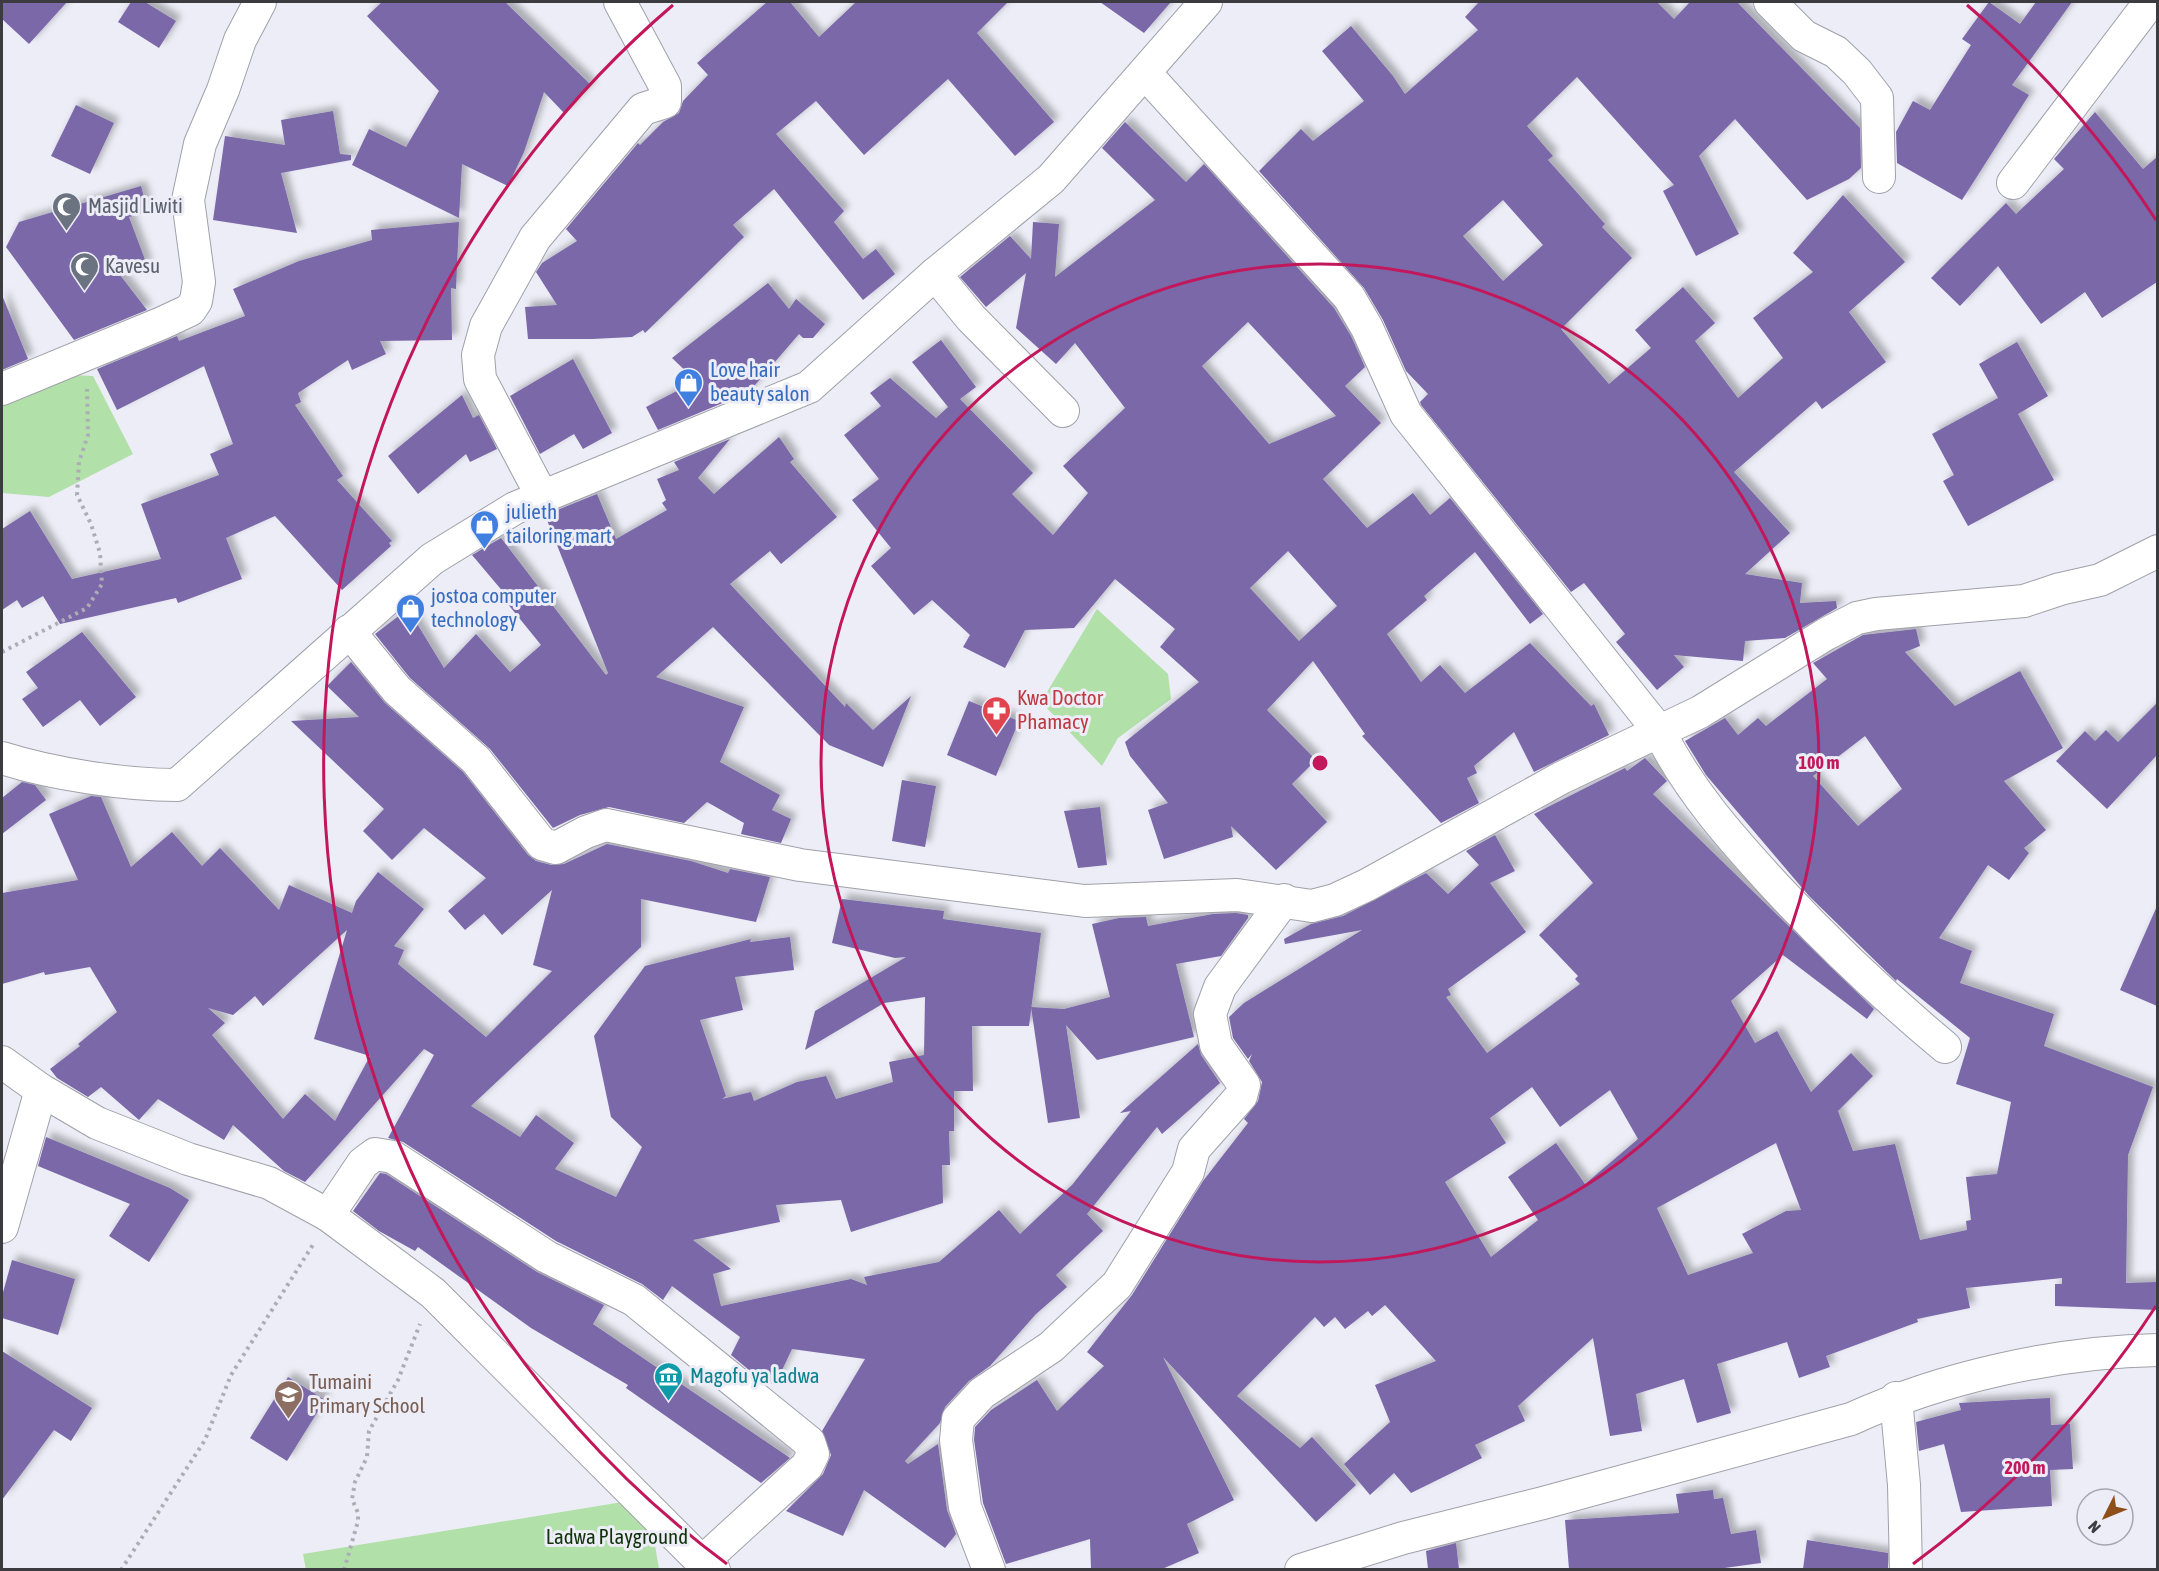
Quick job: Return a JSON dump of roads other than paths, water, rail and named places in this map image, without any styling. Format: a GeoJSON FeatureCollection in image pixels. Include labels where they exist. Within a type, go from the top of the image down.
{"type":"FeatureCollection","features":[{"type":"Feature","properties":{"kind":"street"},"geometry":{"type":"LineString","coordinates":[[2,389],[190,310],[196,301],[199,282],[188,200],[197,155],[240,40],[260,2]]}},
{"type":"Feature","properties":{"kind":"street"},"geometry":{"type":"LineString","coordinates":[[542,496],[480,379],[478,354],[486,326],[535,237],[643,109],[664,102],[665,86],[620,2]]}},
{"type":"Feature","properties":{"kind":"street"},"geometry":{"type":"LineString","coordinates":[[2,758],[26,765],[133,782],[177,784],[432,559],[515,508],[809,387],[935,274],[1051,178],[1206,2]]}},
{"type":"Feature","properties":{"kind":"street"},"geometry":{"type":"LineString","coordinates":[[1770,2],[1804,36],[1836,52],[1857,72],[1877,98],[1879,177]]}},
{"type":"Feature","properties":{"kind":"street"},"geometry":{"type":"LineString","coordinates":[[2013,183],[2150,2]]}},
{"type":"Feature","properties":{"kind":"street"},"geometry":{"type":"LineString","coordinates":[[1145,73],[1349,297],[1367,328],[1406,414],[1659,731],[1677,768],[1722,829],[1822,937],[1945,1047]]}},
{"type":"Feature","properties":{"kind":"street"},"geometry":{"type":"LineString","coordinates":[[935,274],[971,318],[1063,411]]}},
{"type":"Feature","properties":{"kind":"street"},"geometry":{"type":"LineString","coordinates":[[349,631],[397,690],[476,760],[542,844],[556,848],[586,832],[606,825],[800,865],[929,879],[1043,897],[1115,901],[1237,895],[1284,900],[1312,906],[1335,900],[1366,885],[1562,777],[1700,712],[1857,618],[1876,614],[2024,601],[2060,589],[2100,580],[2157,551]]}},
{"type":"Feature","properties":{"kind":"street"},"geometry":{"type":"LineString","coordinates":[[988,1569],[965,1507],[956,1440],[958,1419],[982,1393],[1051,1347],[1117,1285],[1188,1172],[1197,1143],[1241,1096],[1244,1085],[1216,1045],[1210,1014],[1220,987],[1284,900]]}},
{"type":"Feature","properties":{"kind":"street"},"geometry":{"type":"LineString","coordinates":[[2,1062],[41,1090],[97,1124],[188,1159],[269,1183],[328,1215],[434,1293],[708,1566],[807,1466],[813,1454],[809,1442],[634,1300],[547,1257],[393,1157],[375,1154],[363,1163],[328,1215]]}},
{"type":"Feature","properties":{"kind":"street"},"geometry":{"type":"LineString","coordinates":[[2,1227],[41,1090]]}},
{"type":"Feature","properties":{"kind":"street"},"geometry":{"type":"LineString","coordinates":[[1301,1569],[1403,1538],[1543,1503],[1851,1419],[1896,1398],[1992,1372],[2111,1351],[2157,1350]]}},
{"type":"Feature","properties":{"kind":"street"},"geometry":{"type":"LineString","coordinates":[[1896,1398],[1904,1485],[1906,1569]]}},
{"type":"Feature","properties":{"kind":"place","name":"Masjid Liwiti"},"geometry":{"type":"Point","coordinates":[67,232]}},
{"type":"Feature","properties":{"kind":"place","name":"Kavesu"},"geometry":{"type":"Point","coordinates":[84,292]}},
{"type":"Feature","properties":{"kind":"place","name":"Love hair beauty salon"},"geometry":{"type":"Point","coordinates":[689,408]}},
{"type":"Feature","properties":{"kind":"place","name":"julieth tailoring mart"},"geometry":{"type":"Point","coordinates":[485,550]}},
{"type":"Feature","properties":{"kind":"place","name":"jostoa computer technology"},"geometry":{"type":"Point","coordinates":[410,634]}},
{"type":"Feature","properties":{"kind":"place","name":"Kwa Doctor Phamacy"},"geometry":{"type":"Point","coordinates":[996,736]}},
{"type":"Feature","properties":{"kind":"place","name":"Magofu ya ladwa"},"geometry":{"type":"Point","coordinates":[669,1402]}},
{"type":"Feature","properties":{"kind":"place","name":"Tumaini Primary School"},"geometry":{"type":"Point","coordinates":[288,1420]}},
{"type":"Feature","properties":{"kind":"park label","name":"Ladwa Playground"},"geometry":{"type":"Point","coordinates":[617,1537]}}]}
